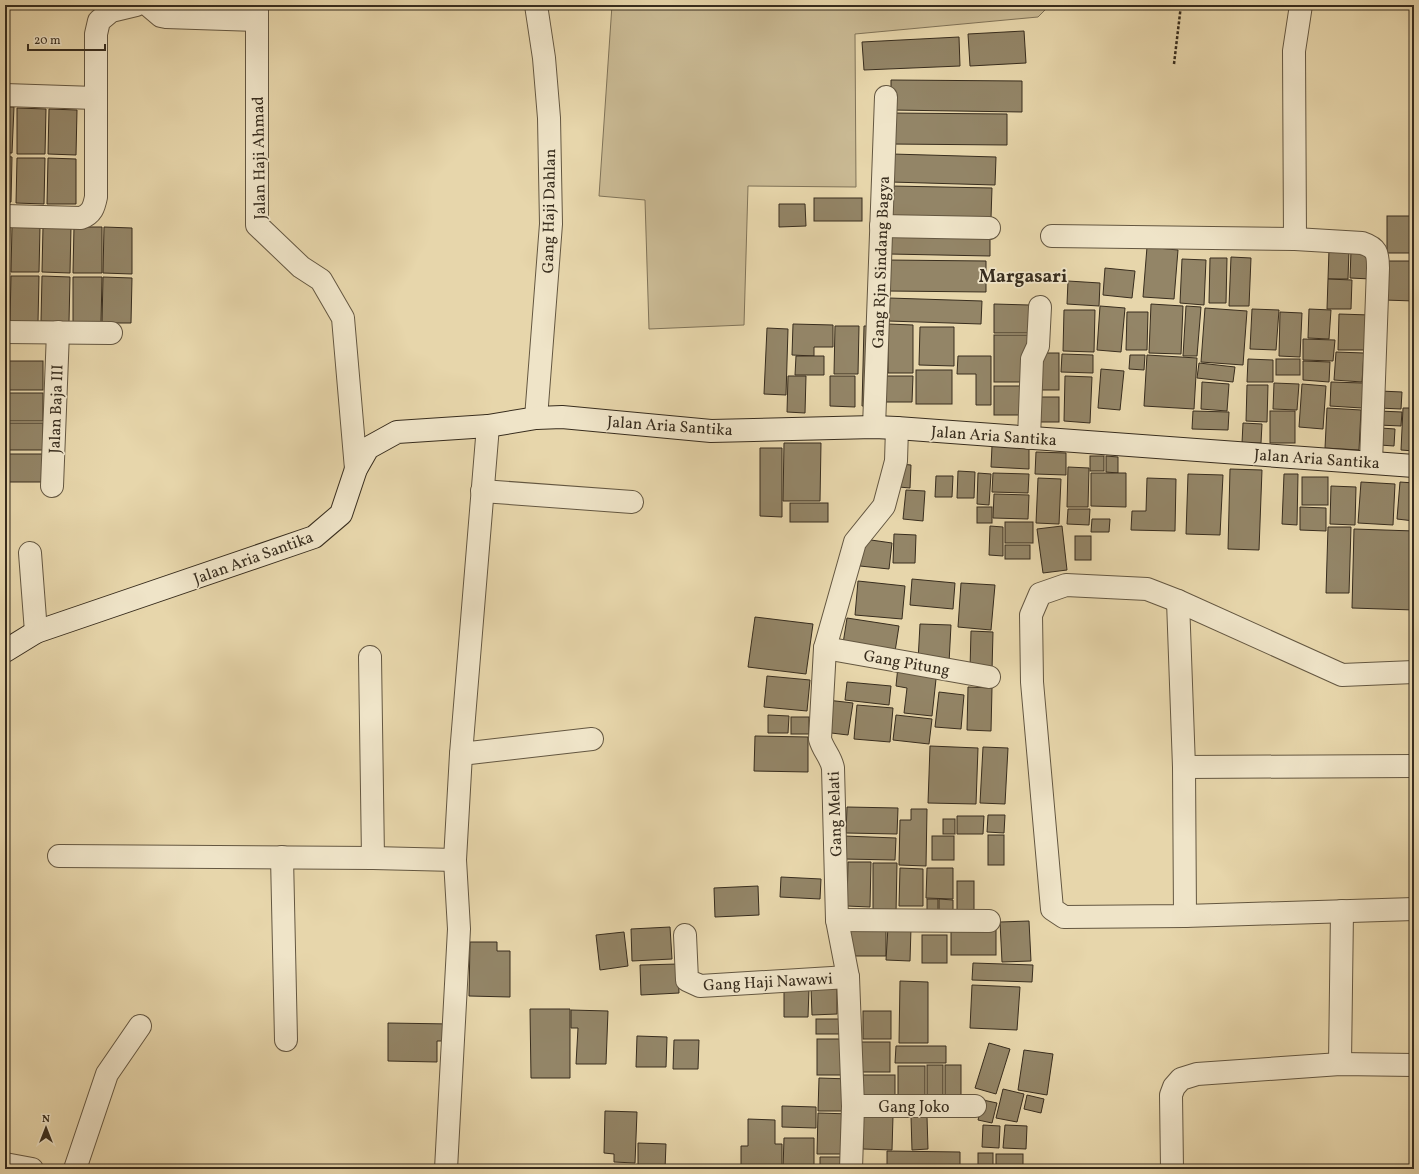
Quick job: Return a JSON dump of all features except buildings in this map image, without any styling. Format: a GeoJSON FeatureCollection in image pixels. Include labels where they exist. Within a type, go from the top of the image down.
{"type":"FeatureCollection","features":[{"type":"Feature","properties":{"kind":"street"},"geometry":{"type":"LineString","coordinates":[[5,216],[81,218],[87,215],[94,208],[96,197],[96,34],[100,21],[111,11],[136,5]]}},
{"type":"Feature","properties":{"kind":"street"},"geometry":{"type":"LineString","coordinates":[[148,5],[161,16],[166,17],[257,12]]}},
{"type":"Feature","properties":{"kind":"street","name":"Gang Haji Dahlan"},"geometry":{"type":"LineString","coordinates":[[536,5],[544,58],[550,118],[551,224],[536,418]]}},
{"type":"Feature","properties":{"kind":"street"},"geometry":{"type":"LineString","coordinates":[[1295,239],[1294,52],[1301,5]]}},
{"type":"Feature","properties":{"kind":"street","name":"Jalan Haji Ahmad"},"geometry":{"type":"LineString","coordinates":[[257,12],[257,225],[301,267],[321,280],[343,318],[356,469]]}},
{"type":"Feature","properties":{"kind":"street"},"geometry":{"type":"LineString","coordinates":[[5,95],[95,98]]}},
{"type":"Feature","properties":{"kind":"street","name":"Gang Rjn Sindang Bagya"},"geometry":{"type":"LineString","coordinates":[[874,427],[886,97]]}},
{"type":"Feature","properties":{"kind":"street"},"geometry":{"type":"LineString","coordinates":[[881,226],[989,228]]}},
{"type":"Feature","properties":{"kind":"street"},"geometry":{"type":"LineString","coordinates":[[1052,236],[1295,239],[1362,243],[1371,246],[1376,251],[1378,258],[1371,462]]}},
{"type":"Feature","properties":{"kind":"street"},"geometry":{"type":"LineString","coordinates":[[1029,438],[1032,359],[1038,346],[1040,307]]}},
{"type":"Feature","properties":{"kind":"street"},"geometry":{"type":"LineString","coordinates":[[5,332],[111,333]]}},
{"type":"Feature","properties":{"kind":"street","name":"Jalan Baja III"},"geometry":{"type":"LineString","coordinates":[[52,486],[58,332]]}},
{"type":"Feature","properties":{"kind":"street","name":"Jalan Aria Santika"},"geometry":{"type":"LineString","coordinates":[[5,651],[36,632],[314,537],[341,514],[356,469],[368,448],[397,432],[488,426],[536,418],[562,417],[712,431],[874,427],[1414,466]]}},
{"type":"Feature","properties":{"kind":"street"},"geometry":{"type":"LineString","coordinates":[[446,1169],[459,929],[456,860],[461,754],[488,426]]}},
{"type":"Feature","properties":{"kind":"street","name":"Gang Melati"},"geometry":{"type":"LineString","coordinates":[[851,1169],[853,1106],[848,977],[837,920],[833,768],[832,760],[822,745],[820,739],[825,648],[855,542],[884,506],[896,461],[897,428]]}},
{"type":"Feature","properties":{"kind":"street"},"geometry":{"type":"LineString","coordinates":[[482,491],[632,502]]}},
{"type":"Feature","properties":{"kind":"street"},"geometry":{"type":"LineString","coordinates":[[30,553],[36,632]]}},
{"type":"Feature","properties":{"kind":"street"},"geometry":{"type":"LineString","coordinates":[[1414,672],[1342,675],[1178,601],[1146,589],[1066,585],[1040,594],[1031,615],[1032,682],[1052,909],[1064,917],[1185,916],[1276,912],[1342,912],[1414,909]]}},
{"type":"Feature","properties":{"kind":"street"},"geometry":{"type":"LineString","coordinates":[[1178,601],[1184,767],[1185,916]]}},
{"type":"Feature","properties":{"kind":"street","name":"Gang Pitung"},"geometry":{"type":"LineString","coordinates":[[825,648],[989,677]]}},
{"type":"Feature","properties":{"kind":"street"},"geometry":{"type":"LineString","coordinates":[[370,657],[373,858]]}},
{"type":"Feature","properties":{"kind":"street"},"geometry":{"type":"LineString","coordinates":[[461,754],[592,739]]}},
{"type":"Feature","properties":{"kind":"street"},"geometry":{"type":"LineString","coordinates":[[1184,767],[1414,766]]}},
{"type":"Feature","properties":{"kind":"street"},"geometry":{"type":"LineString","coordinates":[[59,856],[282,857],[456,860]]}},
{"type":"Feature","properties":{"kind":"street"},"geometry":{"type":"LineString","coordinates":[[282,857],[286,1040]]}},
{"type":"Feature","properties":{"kind":"street"},"geometry":{"type":"LineString","coordinates":[[1340,1064],[1342,912]]}},
{"type":"Feature","properties":{"kind":"street"},"geometry":{"type":"LineString","coordinates":[[837,920],[989,921]]}},
{"type":"Feature","properties":{"kind":"street","name":"Gang Haji Nawawi"},"geometry":{"type":"LineString","coordinates":[[685,935],[687,980],[700,986],[848,977]]}},
{"type":"Feature","properties":{"kind":"street"},"geometry":{"type":"LineString","coordinates":[[75,1169],[107,1074],[140,1026]]}},
{"type":"Feature","properties":{"kind":"street"},"geometry":{"type":"LineString","coordinates":[[1172,1169],[1171,1095],[1174,1087],[1181,1079],[1197,1074],[1340,1064],[1414,1065]]}},
{"type":"Feature","properties":{"kind":"street","name":"Gang Joko"},"geometry":{"type":"LineString","coordinates":[[853,1106],[975,1106]]}},
{"type":"Feature","properties":{"kind":"street"},"geometry":{"type":"LineString","coordinates":[[5,1164],[32,1169]]}},
{"type":"Feature","properties":{"kind":"path"},"geometry":{"type":"LineString","coordinates":[[1174,64],[1181,5]]}},
{"type":"Feature","properties":{"kind":"shaded area"},"geometry":{"type":"Polygon","coordinates":[[[612,5],[1050,5],[1038,17],[855,34],[856,187],[748,186],[744,325],[649,329],[645,200],[599,196],[612,5]]]}},
{"type":"Feature","properties":{"kind":"district","name":"Margasari"},"geometry":{"type":"Point","coordinates":[1023,276]}}]}
